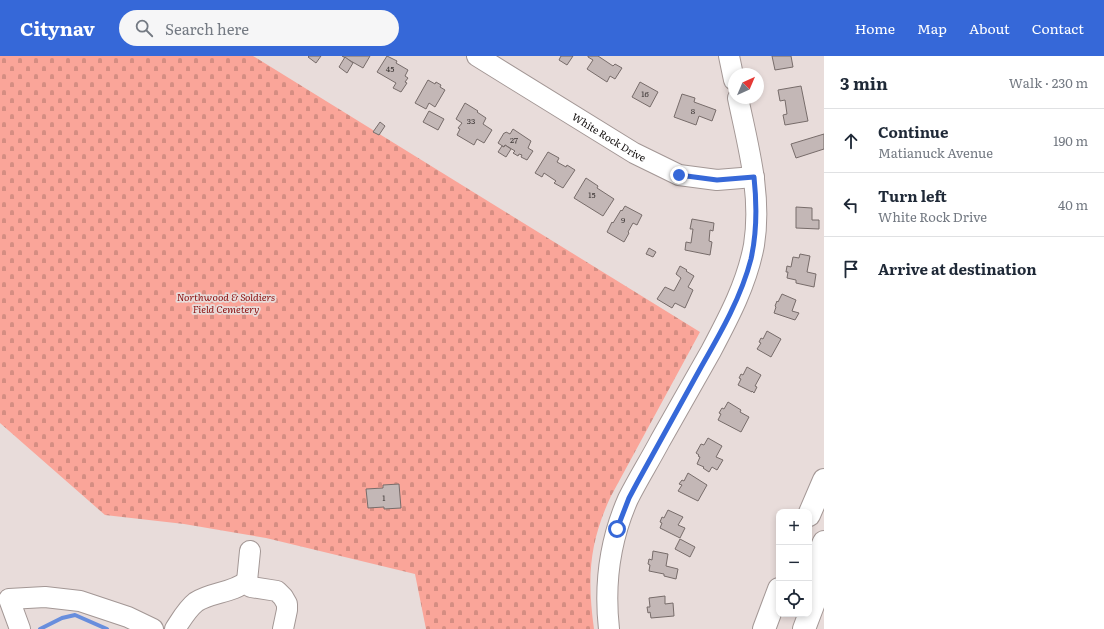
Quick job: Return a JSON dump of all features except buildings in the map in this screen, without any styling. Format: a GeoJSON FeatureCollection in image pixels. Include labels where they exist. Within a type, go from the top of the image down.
{"type":"FeatureCollection","features":[{"type":"Feature","properties":{"kind":"highway"},"geometry":{"type":"LineString","coordinates":[[812,509],[824,480]]}},
{"type":"Feature","properties":{"kind":"highway"},"geometry":{"type":"LineString","coordinates":[[812,572],[824,542]]}},
{"type":"Feature","properties":{"kind":"highway"},"geometry":{"type":"LineString","coordinates":[[804,629],[824,576]]}},
{"type":"Feature","properties":{"kind":"highway"},"geometry":{"type":"LineString","coordinates":[[764,629],[776,597]]}},
{"type":"Feature","properties":{"kind":"highway"},"geometry":{"type":"LineString","coordinates":[[790,629],[794,617]]}},
{"type":"Feature","properties":{"kind":"street","name":"White Rock Drive"},"geometry":{"type":"LineString","coordinates":[[477,56],[634,154],[679,175],[717,180],[754,177]]}},
{"type":"Feature","properties":{"kind":"street"},"geometry":{"type":"LineString","coordinates":[[729,56],[732,68]]}},
{"type":"Feature","properties":{"kind":"street"},"geometry":{"type":"LineString","coordinates":[[609,629],[606,601],[608,573],[612,546],[622,513],[637,483],[728,319],[746,275],[753,249],[756,227],[754,177],[739,104]]}},
{"type":"Feature","properties":{"kind":"street"},"geometry":{"type":"LineString","coordinates":[[250,550],[247,581],[251,587],[277,591],[283,597],[287,604],[283,629]]}},
{"type":"Feature","properties":{"kind":"street"},"geometry":{"type":"LineString","coordinates":[[175,629],[189,609],[196,602],[240,586],[247,581]]}},
{"type":"Feature","properties":{"kind":"street"},"geometry":{"type":"LineString","coordinates":[[20,629],[9,599],[45,597],[80,601],[128,617],[153,629]]}},
{"type":"Feature","properties":{"kind":"green space","name":"Northwood & Soldiers Field Cemetery"},"geometry":{"type":"Polygon","coordinates":[[[0,56],[253,56],[700,332],[611,496],[598,529],[594,545],[591,577],[594,629],[426,629],[415,574],[266,538],[184,524],[105,515],[0,423],[0,56]]]}},
{"type":"Feature","properties":{"kind":"waterway"},"geometry":{"type":"LineString","coordinates":[[40,629],[62,618],[75,615],[107,629]]}},
{"type":"Feature","properties":{"kind":"route"},"geometry":{"type":"LineString","coordinates":[[617,529],[629,498],[728,319],[746,275],[754,244],[756,227],[754,177],[717,180],[679,175]]}}]}
